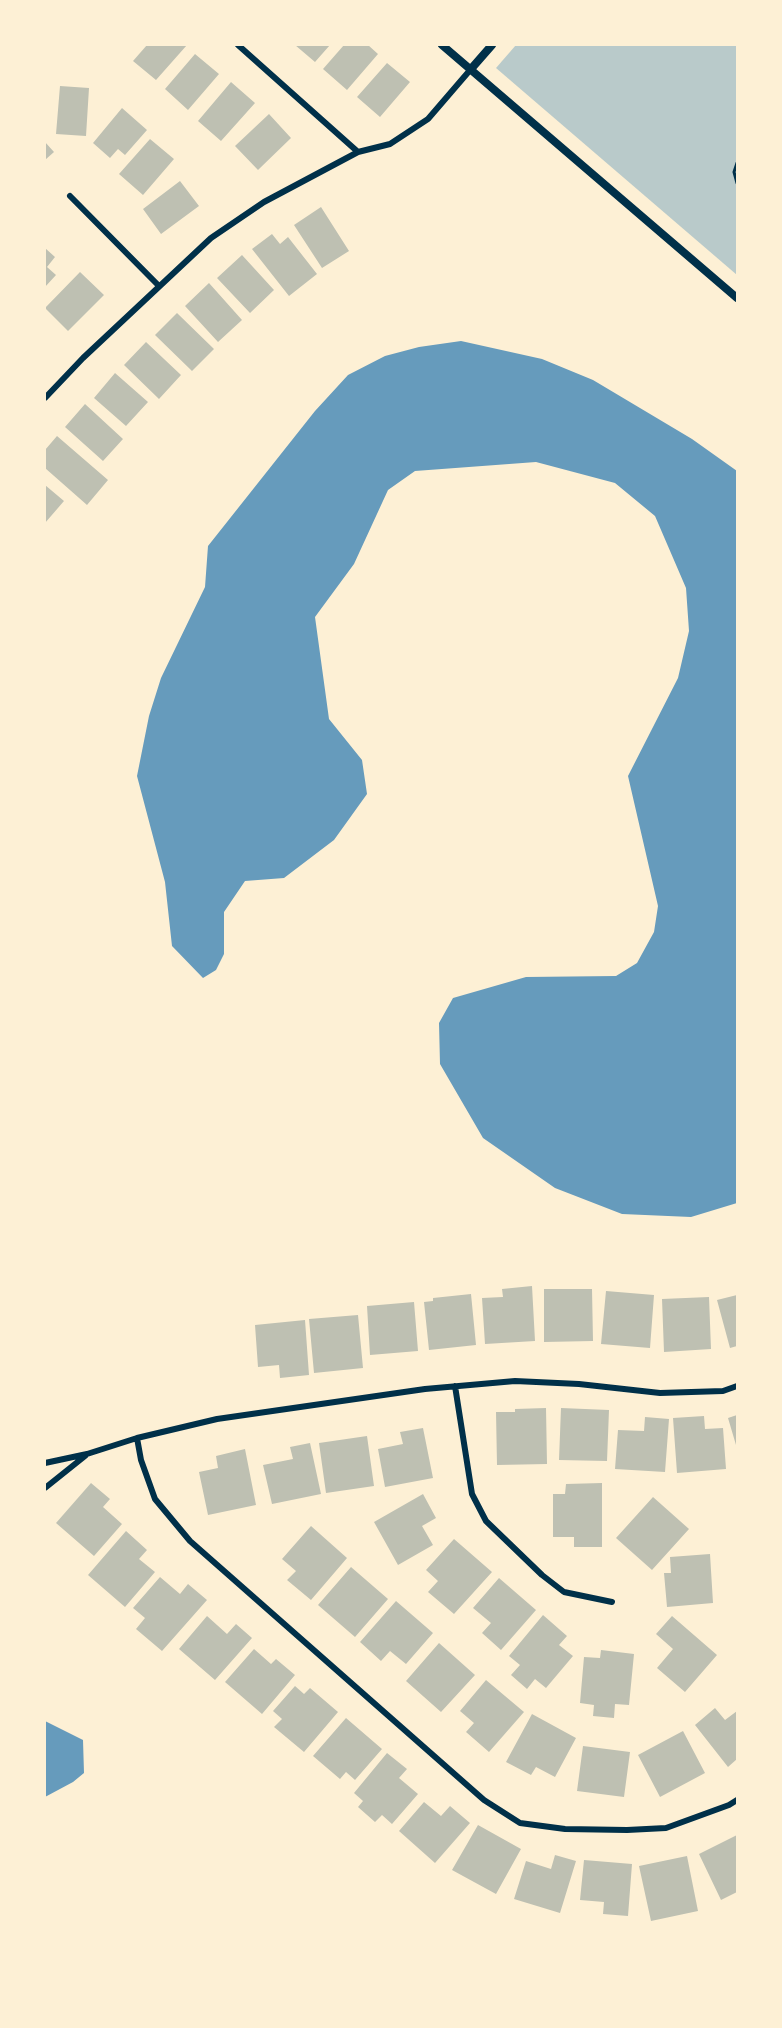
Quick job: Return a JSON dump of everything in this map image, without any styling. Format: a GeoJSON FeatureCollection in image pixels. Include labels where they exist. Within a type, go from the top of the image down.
{"type":"FeatureCollection","features":[{"type":"Feature","properties":{"kind":"street"},"geometry":{"type":"LineString","coordinates":[[238,45],[358,152]]}},
{"type":"Feature","properties":{"kind":"street"},"geometry":{"type":"LineString","coordinates":[[442,45],[737,298]]}},
{"type":"Feature","properties":{"kind":"street"},"geometry":{"type":"LineString","coordinates":[[45,398],[83,358],[211,238],[264,202],[358,152],[390,144],[428,119],[492,45]]}},
{"type":"Feature","properties":{"kind":"street"},"geometry":{"type":"LineString","coordinates":[[70,196],[159,286]]}},
{"type":"Feature","properties":{"kind":"street"},"geometry":{"type":"LineString","coordinates":[[45,1462],[87,1454],[136,1438],[218,1419],[455,1386],[515,1381],[579,1384],[660,1393],[723,1391],[737,1386]]}},
{"type":"Feature","properties":{"kind":"street"},"geometry":{"type":"LineString","coordinates":[[455,1386],[472,1494],[486,1521],[564,1593],[612,1602]]}},
{"type":"Feature","properties":{"kind":"street"},"geometry":{"type":"LineString","coordinates":[[136,1438],[155,1499],[190,1541],[484,1800],[520,1823],[565,1828],[627,1830],[666,1828],[737,1800]]}},
{"type":"Feature","properties":{"kind":"street"},"geometry":{"type":"LineString","coordinates":[[45,1488],[87,1454]]}},
{"type":"Feature","properties":{"kind":"path"},"geometry":{"type":"LineString","coordinates":[[737,163],[734,172],[737,183]]}},
{"type":"Feature","properties":{"kind":"shaded area"},"geometry":{"type":"Polygon","coordinates":[[[516,45],[737,45],[737,275],[496,68],[516,45]]]}},
{"type":"Feature","properties":{"kind":"water"},"geometry":{"type":"Polygon","coordinates":[[[461,341],[542,359],[593,380],[692,439],[737,471],[737,1203],[691,1217],[622,1214],[555,1188],[483,1138],[440,1064],[439,1023],[453,998],[526,977],[616,976],[637,963],[654,932],[658,906],[628,776],[678,678],[689,631],[686,588],[655,516],[615,483],[536,462],[415,471],[388,490],[354,564],[315,617],[329,719],[362,760],[367,794],[334,840],[284,878],[245,881],[224,912],[224,954],[216,970],[203,978],[172,946],[165,882],[137,776],[149,716],[161,678],[205,587],[208,546],[315,411],[348,375],[385,356],[419,347],[461,341]]]}},
{"type":"Feature","properties":{"kind":"water"},"geometry":{"type":"Polygon","coordinates":[[[45,1721],[83,1740],[84,1773],[73,1782],[45,1797],[45,1721]]]}},
{"type":"Feature","properties":{"kind":"building"},"geometry":{"type":"Polygon","coordinates":[[[147,45],[187,45],[156,80],[133,61],[147,45]]]}},
{"type":"Feature","properties":{"kind":"building"},"geometry":{"type":"Polygon","coordinates":[[[295,45],[330,45],[315,62],[295,45]]]}},
{"type":"Feature","properties":{"kind":"building"},"geometry":{"type":"Polygon","coordinates":[[[344,45],[368,45],[378,54],[347,90],[323,69],[344,45]]]}},
{"type":"Feature","properties":{"kind":"building"},"geometry":{"type":"Polygon","coordinates":[[[195,54],[219,74],[188,110],[165,89],[195,54]]]}},
{"type":"Feature","properties":{"kind":"building"},"geometry":{"type":"Polygon","coordinates":[[[387,63],[410,82],[380,117],[357,97],[387,63]]]}},
{"type":"Feature","properties":{"kind":"building"},"geometry":{"type":"Polygon","coordinates":[[[231,82],[255,103],[221,141],[198,121],[231,82]]]}},
{"type":"Feature","properties":{"kind":"building"},"geometry":{"type":"Polygon","coordinates":[[[60,86],[89,88],[86,136],[56,134],[60,86]]]}},
{"type":"Feature","properties":{"kind":"building"},"geometry":{"type":"Polygon","coordinates":[[[122,108],[147,130],[125,155],[118,149],[110,158],[93,143],[122,108]]]}},
{"type":"Feature","properties":{"kind":"building"},"geometry":{"type":"Polygon","coordinates":[[[269,114],[291,138],[258,170],[235,146],[269,114]]]}},
{"type":"Feature","properties":{"kind":"building"},"geometry":{"type":"Polygon","coordinates":[[[150,139],[174,159],[143,195],[119,174],[150,139]]]}},
{"type":"Feature","properties":{"kind":"building"},"geometry":{"type":"Polygon","coordinates":[[[45,142],[54,152],[45,160],[45,142]]]}},
{"type":"Feature","properties":{"kind":"building"},"geometry":{"type":"Polygon","coordinates":[[[180,181],[199,206],[161,234],[143,209],[180,181]]]}},
{"type":"Feature","properties":{"kind":"building"},"geometry":{"type":"Polygon","coordinates":[[[321,207],[349,251],[322,268],[294,225],[321,207]]]}},
{"type":"Feature","properties":{"kind":"building"},"geometry":{"type":"Polygon","coordinates":[[[272,234],[280,244],[288,237],[317,274],[289,296],[252,249],[272,234]]]}},
{"type":"Feature","properties":{"kind":"building"},"geometry":{"type":"Polygon","coordinates":[[[45,248],[55,257],[47,267],[56,275],[45,287],[45,248]]]}},
{"type":"Feature","properties":{"kind":"building"},"geometry":{"type":"Polygon","coordinates":[[[242,255],[274,290],[250,313],[217,278],[242,255]]]}},
{"type":"Feature","properties":{"kind":"building"},"geometry":{"type":"Polygon","coordinates":[[[80,272],[104,295],[68,331],[45,308],[80,272]]]}},
{"type":"Feature","properties":{"kind":"building"},"geometry":{"type":"Polygon","coordinates":[[[209,283],[242,320],[218,342],[185,306],[209,283]]]}},
{"type":"Feature","properties":{"kind":"building"},"geometry":{"type":"Polygon","coordinates":[[[177,313],[214,349],[192,371],[155,335],[177,313]]]}},
{"type":"Feature","properties":{"kind":"building"},"geometry":{"type":"Polygon","coordinates":[[[146,342],[181,375],[159,399],[124,365],[146,342]]]}},
{"type":"Feature","properties":{"kind":"building"},"geometry":{"type":"Polygon","coordinates":[[[115,373],[148,402],[126,426],[94,398],[115,373]]]}},
{"type":"Feature","properties":{"kind":"building"},"geometry":{"type":"Polygon","coordinates":[[[85,404],[123,439],[103,461],[65,427],[85,404]]]}},
{"type":"Feature","properties":{"kind":"building"},"geometry":{"type":"Polygon","coordinates":[[[57,436],[108,480],[87,505],[45,468],[45,450],[57,436]]]}},
{"type":"Feature","properties":{"kind":"building"},"geometry":{"type":"Polygon","coordinates":[[[45,485],[64,501],[45,523],[45,485]]]}},
{"type":"Feature","properties":{"kind":"building"},"geometry":{"type":"Polygon","coordinates":[[[532,1286],[535,1341],[485,1344],[482,1298],[503,1297],[502,1289],[532,1286]]]}},
{"type":"Feature","properties":{"kind":"building"},"geometry":{"type":"Polygon","coordinates":[[[544,1289],[592,1289],[593,1341],[544,1342],[544,1289]]]}},
{"type":"Feature","properties":{"kind":"building"},"geometry":{"type":"Polygon","coordinates":[[[606,1291],[654,1295],[650,1348],[601,1344],[606,1291]]]}},
{"type":"Feature","properties":{"kind":"building"},"geometry":{"type":"Polygon","coordinates":[[[471,1294],[476,1345],[429,1350],[424,1302],[433,1301],[433,1298],[471,1294]]]}},
{"type":"Feature","properties":{"kind":"building"},"geometry":{"type":"Polygon","coordinates":[[[737,1295],[737,1346],[730,1348],[717,1300],[737,1295]]]}},
{"type":"Feature","properties":{"kind":"building"},"geometry":{"type":"Polygon","coordinates":[[[709,1297],[711,1349],[664,1352],[662,1299],[709,1297]]]}},
{"type":"Feature","properties":{"kind":"building"},"geometry":{"type":"Polygon","coordinates":[[[414,1302],[418,1351],[370,1355],[367,1306],[414,1302]]]}},
{"type":"Feature","properties":{"kind":"building"},"geometry":{"type":"Polygon","coordinates":[[[358,1315],[363,1368],[314,1373],[309,1319],[358,1315]]]}},
{"type":"Feature","properties":{"kind":"building"},"geometry":{"type":"Polygon","coordinates":[[[305,1320],[309,1375],[280,1378],[279,1365],[258,1367],[255,1325],[305,1320]]]}},
{"type":"Feature","properties":{"kind":"building"},"geometry":{"type":"Polygon","coordinates":[[[546,1408],[547,1464],[497,1465],[496,1412],[546,1408]]]}},
{"type":"Feature","properties":{"kind":"building"},"geometry":{"type":"Polygon","coordinates":[[[561,1408],[609,1410],[607,1461],[559,1460],[561,1408]]]}},
{"type":"Feature","properties":{"kind":"building"},"geometry":{"type":"Polygon","coordinates":[[[737,1415],[737,1445],[736,1445],[728,1418],[737,1415]]]}},
{"type":"Feature","properties":{"kind":"building"},"geometry":{"type":"Polygon","coordinates":[[[704,1416],[705,1429],[723,1428],[726,1469],[677,1473],[673,1418],[704,1416]]]}},
{"type":"Feature","properties":{"kind":"building"},"geometry":{"type":"Polygon","coordinates":[[[645,1417],[669,1419],[665,1472],[615,1469],[618,1430],[644,1431],[645,1417]]]}},
{"type":"Feature","properties":{"kind":"building"},"geometry":{"type":"Polygon","coordinates":[[[423,1428],[433,1478],[385,1487],[378,1449],[403,1444],[400,1432],[423,1428]]]}},
{"type":"Feature","properties":{"kind":"building"},"geometry":{"type":"Polygon","coordinates":[[[367,1436],[374,1486],[326,1493],[319,1443],[367,1436]]]}},
{"type":"Feature","properties":{"kind":"building"},"geometry":{"type":"Polygon","coordinates":[[[310,1443],[321,1494],[272,1504],[263,1465],[293,1459],[290,1447],[310,1443]]]}},
{"type":"Feature","properties":{"kind":"building"},"geometry":{"type":"Polygon","coordinates":[[[245,1449],[256,1505],[208,1515],[199,1472],[218,1468],[216,1456],[245,1449]]]}},
{"type":"Feature","properties":{"kind":"building"},"geometry":{"type":"Polygon","coordinates":[[[91,1483],[110,1499],[103,1507],[122,1524],[94,1556],[56,1523],[91,1483]]]}},
{"type":"Feature","properties":{"kind":"building"},"geometry":{"type":"Polygon","coordinates":[[[602,1483],[602,1547],[574,1547],[574,1537],[553,1537],[553,1494],[565,1494],[566,1484],[602,1483]]]}},
{"type":"Feature","properties":{"kind":"building"},"geometry":{"type":"Polygon","coordinates":[[[423,1494],[436,1518],[422,1526],[433,1545],[398,1565],[374,1522],[423,1494]]]}},
{"type":"Feature","properties":{"kind":"building"},"geometry":{"type":"Polygon","coordinates":[[[653,1497],[689,1529],[652,1570],[616,1538],[653,1497]]]}},
{"type":"Feature","properties":{"kind":"building"},"geometry":{"type":"Polygon","coordinates":[[[311,1526],[347,1558],[311,1600],[287,1580],[296,1571],[282,1559],[311,1526]]]}},
{"type":"Feature","properties":{"kind":"building"},"geometry":{"type":"Polygon","coordinates":[[[126,1531],[147,1550],[139,1559],[155,1572],[125,1607],[88,1575],[126,1531]]]}},
{"type":"Feature","properties":{"kind":"building"},"geometry":{"type":"Polygon","coordinates":[[[454,1539],[492,1572],[454,1614],[428,1592],[438,1581],[426,1570],[454,1539]]]}},
{"type":"Feature","properties":{"kind":"building"},"geometry":{"type":"Polygon","coordinates":[[[710,1554],[713,1603],[667,1607],[664,1573],[671,1573],[670,1557],[710,1554]]]}},
{"type":"Feature","properties":{"kind":"building"},"geometry":{"type":"Polygon","coordinates":[[[351,1567],[388,1599],[355,1637],[318,1605],[351,1567]]]}},
{"type":"Feature","properties":{"kind":"building"},"geometry":{"type":"Polygon","coordinates":[[[160,1577],[180,1594],[188,1584],[207,1600],[162,1651],[136,1629],[145,1618],[133,1608],[160,1577]]]}},
{"type":"Feature","properties":{"kind":"building"},"geometry":{"type":"Polygon","coordinates":[[[499,1578],[536,1610],[501,1650],[482,1633],[491,1623],[473,1608],[499,1578]]]}},
{"type":"Feature","properties":{"kind":"building"},"geometry":{"type":"Polygon","coordinates":[[[396,1601],[433,1633],[406,1664],[390,1651],[381,1661],[360,1642],[396,1601]]]}},
{"type":"Feature","properties":{"kind":"building"},"geometry":{"type":"Polygon","coordinates":[[[543,1615],[567,1636],[559,1645],[573,1656],[546,1688],[535,1679],[527,1689],[511,1675],[520,1665],[509,1656],[543,1615]]]}},
{"type":"Feature","properties":{"kind":"building"},"geometry":{"type":"Polygon","coordinates":[[[207,1616],[227,1634],[236,1624],[252,1638],[215,1680],[179,1649],[207,1616]]]}},
{"type":"Feature","properties":{"kind":"building"},"geometry":{"type":"Polygon","coordinates":[[[672,1616],[717,1655],[685,1692],[657,1668],[673,1649],[656,1634],[672,1616]]]}},
{"type":"Feature","properties":{"kind":"building"},"geometry":{"type":"Polygon","coordinates":[[[439,1643],[475,1675],[441,1712],[406,1681],[439,1643]]]}},
{"type":"Feature","properties":{"kind":"building"},"geometry":{"type":"Polygon","coordinates":[[[254,1649],[271,1664],[276,1659],[295,1675],[262,1714],[225,1682],[254,1649]]]}},
{"type":"Feature","properties":{"kind":"building"},"geometry":{"type":"Polygon","coordinates":[[[601,1650],[634,1654],[629,1705],[615,1704],[614,1718],[593,1716],[594,1705],[580,1703],[584,1657],[600,1658],[601,1650]]]}},
{"type":"Feature","properties":{"kind":"building"},"geometry":{"type":"Polygon","coordinates":[[[486,1680],[524,1712],[489,1752],[466,1732],[474,1723],[460,1711],[486,1680]]]}},
{"type":"Feature","properties":{"kind":"building"},"geometry":{"type":"Polygon","coordinates":[[[295,1686],[304,1694],[310,1688],[338,1712],[304,1752],[274,1727],[282,1719],[273,1711],[295,1686]]]}},
{"type":"Feature","properties":{"kind":"building"},"geometry":{"type":"Polygon","coordinates":[[[715,1708],[725,1720],[737,1711],[737,1759],[728,1767],[695,1725],[715,1708]]]}},
{"type":"Feature","properties":{"kind":"building"},"geometry":{"type":"Polygon","coordinates":[[[532,1714],[576,1738],[555,1777],[536,1767],[531,1775],[506,1762],[532,1714]]]}},
{"type":"Feature","properties":{"kind":"building"},"geometry":{"type":"Polygon","coordinates":[[[346,1718],[382,1749],[355,1780],[346,1772],[340,1779],[313,1756],[346,1718]]]}},
{"type":"Feature","properties":{"kind":"building"},"geometry":{"type":"Polygon","coordinates":[[[683,1731],[705,1773],[660,1797],[638,1755],[683,1731]]]}},
{"type":"Feature","properties":{"kind":"building"},"geometry":{"type":"Polygon","coordinates":[[[583,1746],[630,1752],[624,1797],[577,1791],[583,1746]]]}},
{"type":"Feature","properties":{"kind":"building"},"geometry":{"type":"Polygon","coordinates":[[[387,1753],[407,1769],[399,1778],[418,1794],[392,1824],[382,1815],[375,1822],[358,1807],[363,1801],[354,1793],[387,1753]]]}},
{"type":"Feature","properties":{"kind":"building"},"geometry":{"type":"Polygon","coordinates":[[[424,1802],[441,1816],[450,1806],[470,1823],[435,1863],[399,1831],[424,1802]]]}},
{"type":"Feature","properties":{"kind":"building"},"geometry":{"type":"Polygon","coordinates":[[[478,1825],[521,1849],[496,1894],[452,1870],[478,1825]]]}},
{"type":"Feature","properties":{"kind":"building"},"geometry":{"type":"Polygon","coordinates":[[[737,1835],[737,1892],[721,1900],[699,1854],[737,1835]]]}},
{"type":"Feature","properties":{"kind":"building"},"geometry":{"type":"Polygon","coordinates":[[[555,1855],[576,1861],[560,1913],[514,1899],[526,1861],[551,1869],[555,1855]]]}},
{"type":"Feature","properties":{"kind":"building"},"geometry":{"type":"Polygon","coordinates":[[[687,1856],[698,1911],[651,1921],[639,1866],[687,1856]]]}},
{"type":"Feature","properties":{"kind":"building"},"geometry":{"type":"Polygon","coordinates":[[[584,1860],[632,1864],[628,1916],[603,1914],[604,1902],[580,1900],[584,1860]]]}}]}
